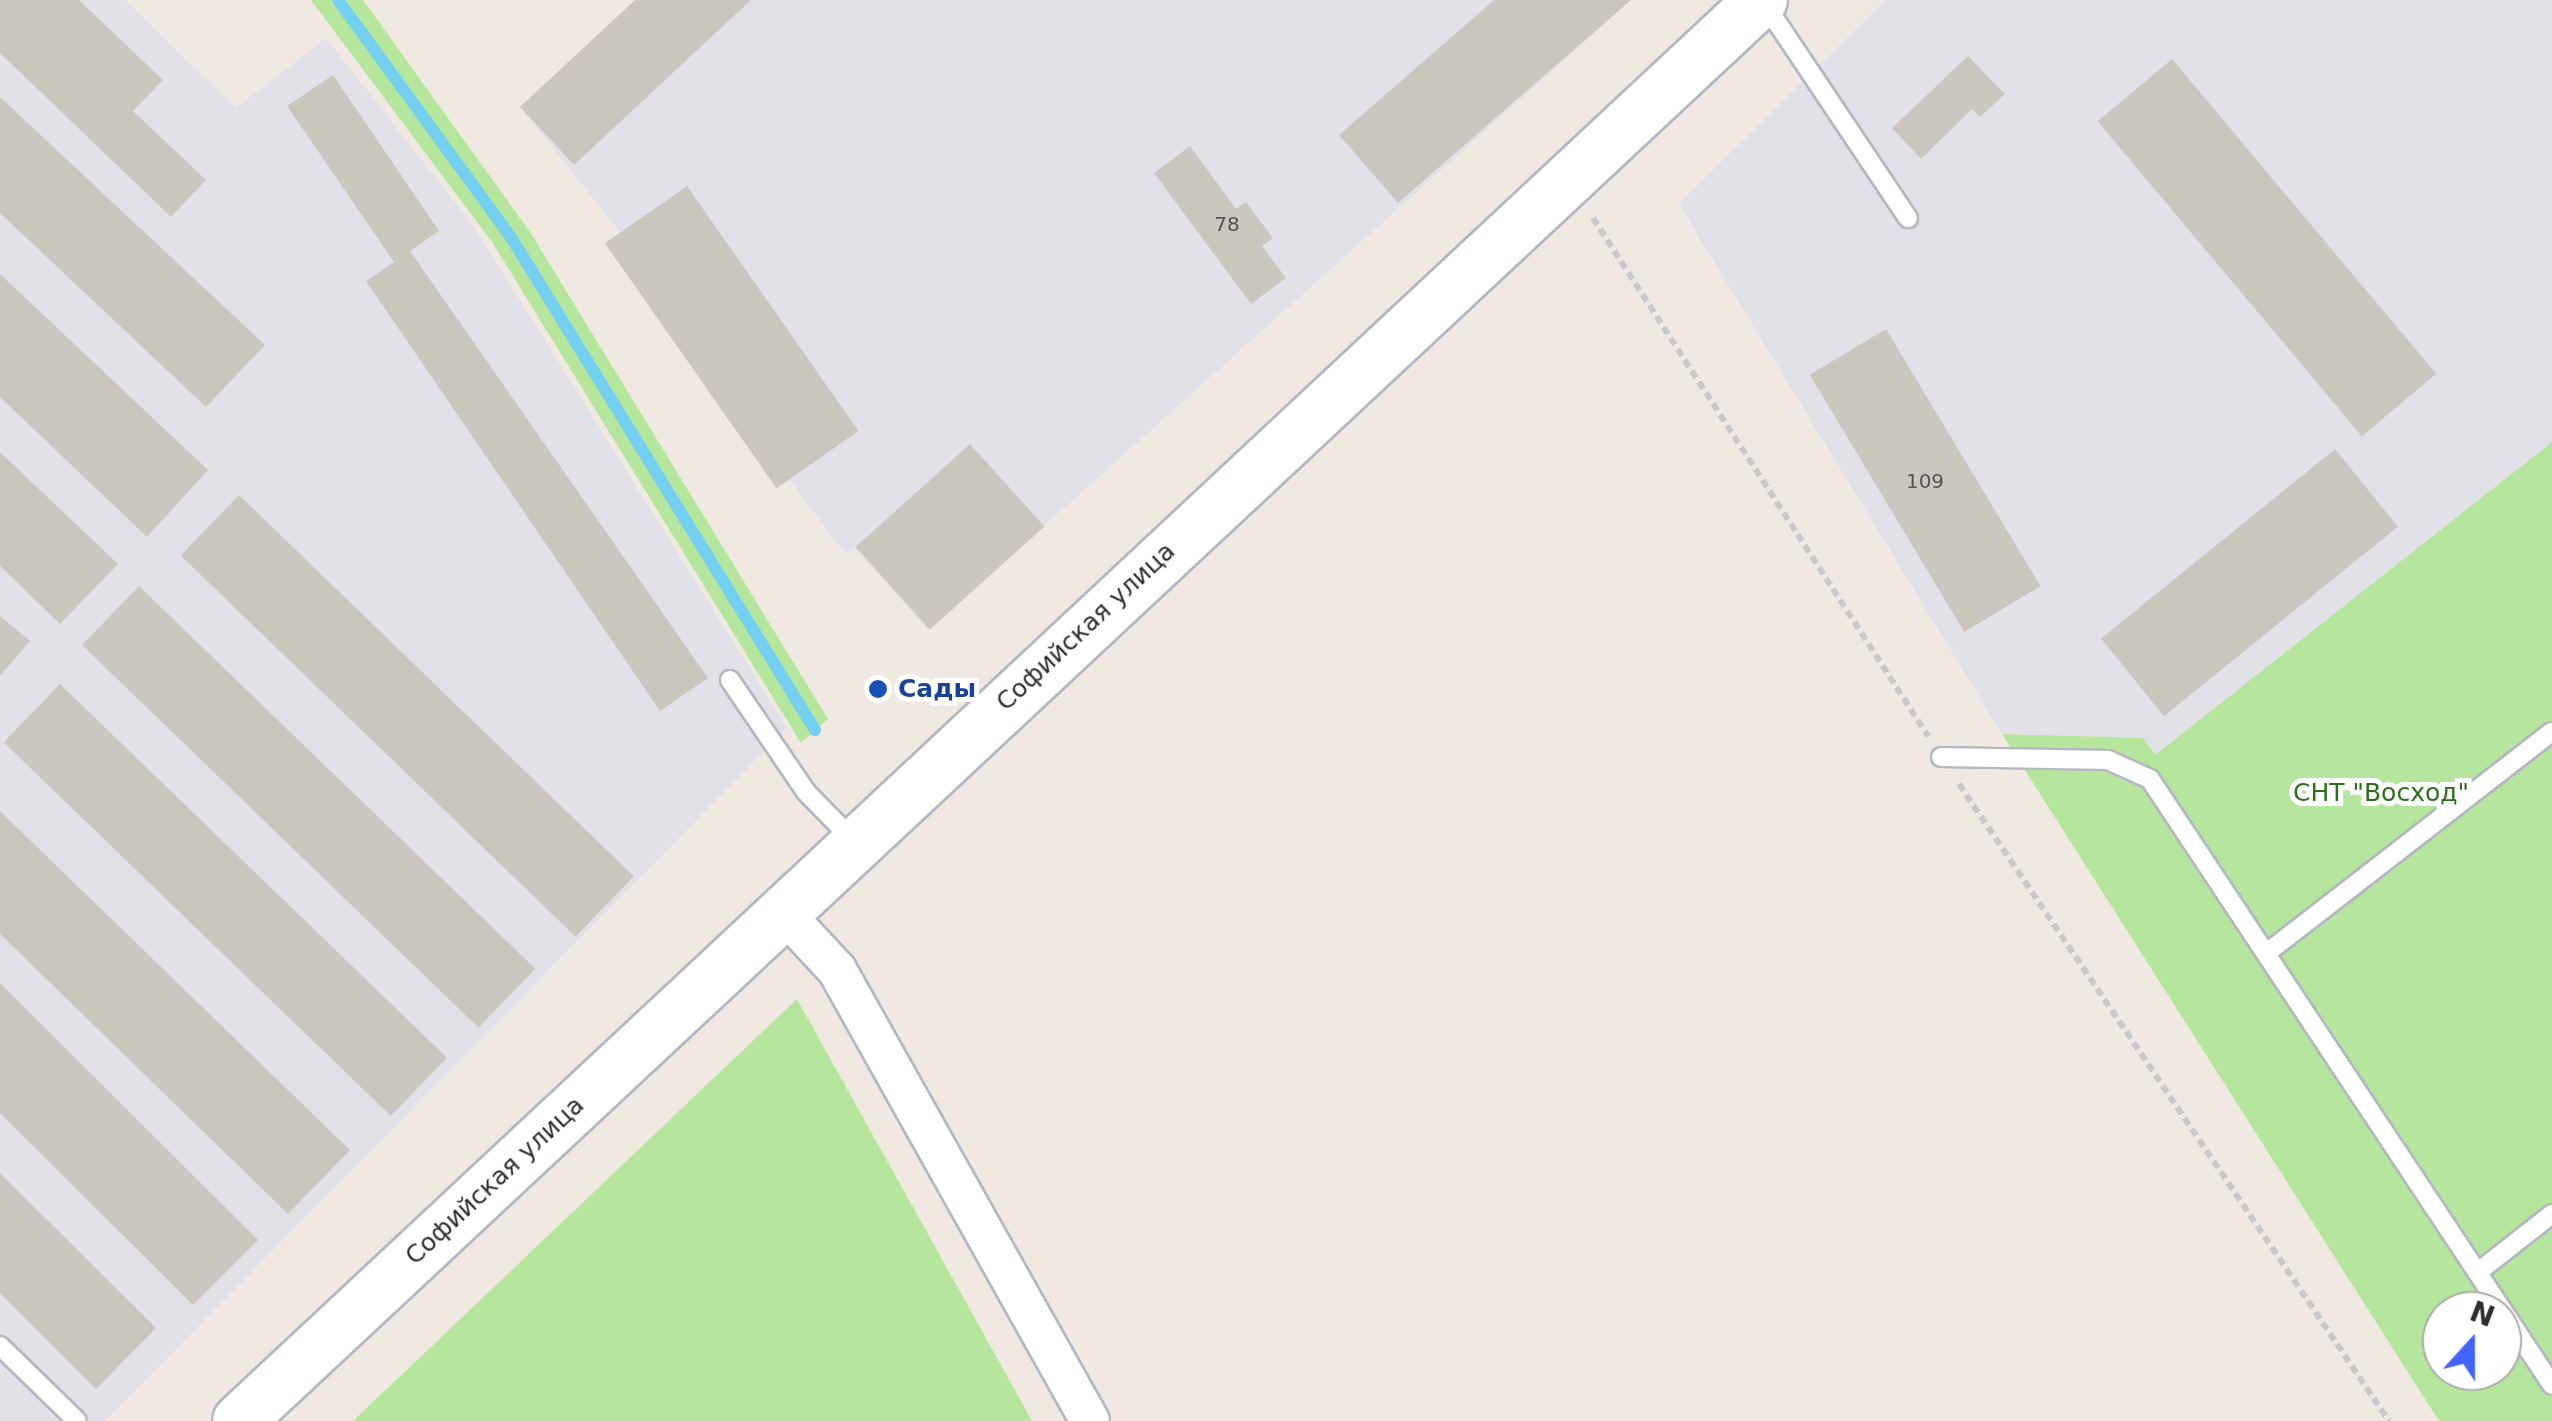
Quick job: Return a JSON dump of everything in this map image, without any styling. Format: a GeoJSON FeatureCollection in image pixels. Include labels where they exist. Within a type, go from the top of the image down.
{"type":"FeatureCollection","features":[{"type":"Feature","properties":{"kind":"main road","name":"Софийская улица"},"geometry":{"type":"LineString","coordinates":[[238,1421],[1761,0]]}},
{"type":"Feature","properties":{"kind":"street"},"geometry":{"type":"LineString","coordinates":[[782,911],[836,970],[1090,1421]]}},
{"type":"Feature","properties":{"kind":"lane"},"geometry":{"type":"LineString","coordinates":[[1761,0],[1908,218]]}},
{"type":"Feature","properties":{"kind":"lane"},"geometry":{"type":"LineString","coordinates":[[730,680],[806,792],[856,842]]}},
{"type":"Feature","properties":{"kind":"lane"},"geometry":{"type":"LineString","coordinates":[[2268,952],[2552,732]]}},
{"type":"Feature","properties":{"kind":"lane"},"geometry":{"type":"LineString","coordinates":[[1941,757],[2108,760],[2150,779],[2552,1385]]}},
{"type":"Feature","properties":{"kind":"lane"},"geometry":{"type":"LineString","coordinates":[[2478,1272],[2552,1214]]}},
{"type":"Feature","properties":{"kind":"lane"},"geometry":{"type":"LineString","coordinates":[[0,1346],[78,1421]]}},
{"type":"Feature","properties":{"kind":"path"},"geometry":{"type":"LineString","coordinates":[[1568,179],[1941,757],[2390,1421]]}},
{"type":"Feature","properties":{"kind":"shaded area"},"geometry":{"type":"Polygon","coordinates":[[[0,0],[125,0],[236,108],[326,38],[472,224],[787,728],[105,1421],[0,1421],[0,0]]]}},
{"type":"Feature","properties":{"kind":"shaded area"},"geometry":{"type":"Polygon","coordinates":[[[635,0],[1631,0],[928,630],[854,547],[845,554],[789,479],[776,488],[605,243],[620,232],[520,107],[635,0]]]}},
{"type":"Feature","properties":{"kind":"shaded area"},"geometry":{"type":"Polygon","coordinates":[[[1885,0],[2552,0],[2552,442],[2155,755],[2142,738],[2002,734],[1679,204],[1885,0]]]}},
{"type":"Feature","properties":{"kind":"green space"},"geometry":{"type":"Polygon","coordinates":[[[311,0],[363,0],[530,232],[828,719],[801,743],[492,242],[311,0]]]}},
{"type":"Feature","properties":{"kind":"green space","name":"СНТ \"Восход\""},"geometry":{"type":"Polygon","coordinates":[[[2552,442],[2552,1421],[2439,1421],[2002,734],[2143,738],[2155,755],[2552,442]]]}},
{"type":"Feature","properties":{"kind":"green space"},"geometry":{"type":"Polygon","coordinates":[[[797,999],[1032,1421],[353,1421],[797,999]]]}},
{"type":"Feature","properties":{"kind":"building"},"geometry":{"type":"Polygon","coordinates":[[[0,0],[79,0],[163,80],[133,111],[206,180],[171,217],[0,53],[0,0]]]}},
{"type":"Feature","properties":{"kind":"building"},"geometry":{"type":"Polygon","coordinates":[[[635,0],[751,0],[574,165],[520,107],[635,0]]]}},
{"type":"Feature","properties":{"kind":"building"},"geometry":{"type":"Polygon","coordinates":[[[1494,0],[1631,0],[1398,203],[1339,135],[1494,0]]]}},
{"type":"Feature","properties":{"kind":"building"},"geometry":{"type":"Polygon","coordinates":[[[1968,56],[2005,94],[1980,117],[1972,109],[1921,159],[1892,128],[1968,56]]]}},
{"type":"Feature","properties":{"kind":"building"},"geometry":{"type":"Polygon","coordinates":[[[2172,59],[2436,374],[2362,436],[2098,121],[2172,59]]]}},
{"type":"Feature","properties":{"kind":"building"},"geometry":{"type":"Polygon","coordinates":[[[333,75],[439,231],[410,251],[708,678],[660,711],[366,281],[394,262],[287,106],[333,75]]]}},
{"type":"Feature","properties":{"kind":"building"},"geometry":{"type":"Polygon","coordinates":[[[0,97],[265,345],[206,407],[0,213],[0,97]]]}},
{"type":"Feature","properties":{"kind":"building"},"geometry":{"type":"Polygon","coordinates":[[[1190,146],[1236,209],[1246,202],[1273,238],[1262,246],[1286,278],[1251,304],[1154,173],[1190,146]]]}},
{"type":"Feature","properties":{"kind":"building"},"geometry":{"type":"Polygon","coordinates":[[[687,186],[858,431],[777,488],[605,243],[687,186]]]}},
{"type":"Feature","properties":{"kind":"building"},"geometry":{"type":"Polygon","coordinates":[[[0,274],[208,470],[147,537],[0,397],[0,274]]]}},
{"type":"Feature","properties":{"kind":"building"},"geometry":{"type":"Polygon","coordinates":[[[1886,329],[2041,586],[1964,632],[1810,375],[1886,329]]]}},
{"type":"Feature","properties":{"kind":"building"},"geometry":{"type":"Polygon","coordinates":[[[970,444],[1044,526],[930,630],[856,547],[970,444]]]}},
{"type":"Feature","properties":{"kind":"building"},"geometry":{"type":"Polygon","coordinates":[[[2335,449],[2398,527],[2164,716],[2101,638],[2335,449]]]}},
{"type":"Feature","properties":{"kind":"building"},"geometry":{"type":"Polygon","coordinates":[[[0,452],[118,564],[60,624],[0,566],[0,452]]]}},
{"type":"Feature","properties":{"kind":"building"},"geometry":{"type":"Polygon","coordinates":[[[239,495],[634,876],[576,937],[181,555],[239,495]]]}},
{"type":"Feature","properties":{"kind":"building"},"geometry":{"type":"Polygon","coordinates":[[[139,586],[535,969],[478,1028],[82,645],[139,586]]]}},
{"type":"Feature","properties":{"kind":"building"},"geometry":{"type":"Polygon","coordinates":[[[0,616],[30,641],[0,676],[0,616]]]}},
{"type":"Feature","properties":{"kind":"building"},"geometry":{"type":"Polygon","coordinates":[[[60,684],[447,1058],[391,1116],[4,742],[60,684]]]}},
{"type":"Feature","properties":{"kind":"building"},"geometry":{"type":"Polygon","coordinates":[[[0,811],[350,1150],[288,1214],[0,934],[0,811]]]}},
{"type":"Feature","properties":{"kind":"building"},"geometry":{"type":"Polygon","coordinates":[[[0,983],[258,1240],[193,1305],[0,1113],[0,983]]]}},
{"type":"Feature","properties":{"kind":"building"},"geometry":{"type":"Polygon","coordinates":[[[0,1173],[156,1328],[96,1389],[0,1293],[0,1173]]]}},
{"type":"Feature","properties":{"kind":"waterway"},"geometry":{"type":"LineString","coordinates":[[338,0],[512,239],[815,730]]}},
{"type":"Feature","properties":{"kind":"place","name":"Сады"},"geometry":{"type":"Point","coordinates":[878,689]}}]}
